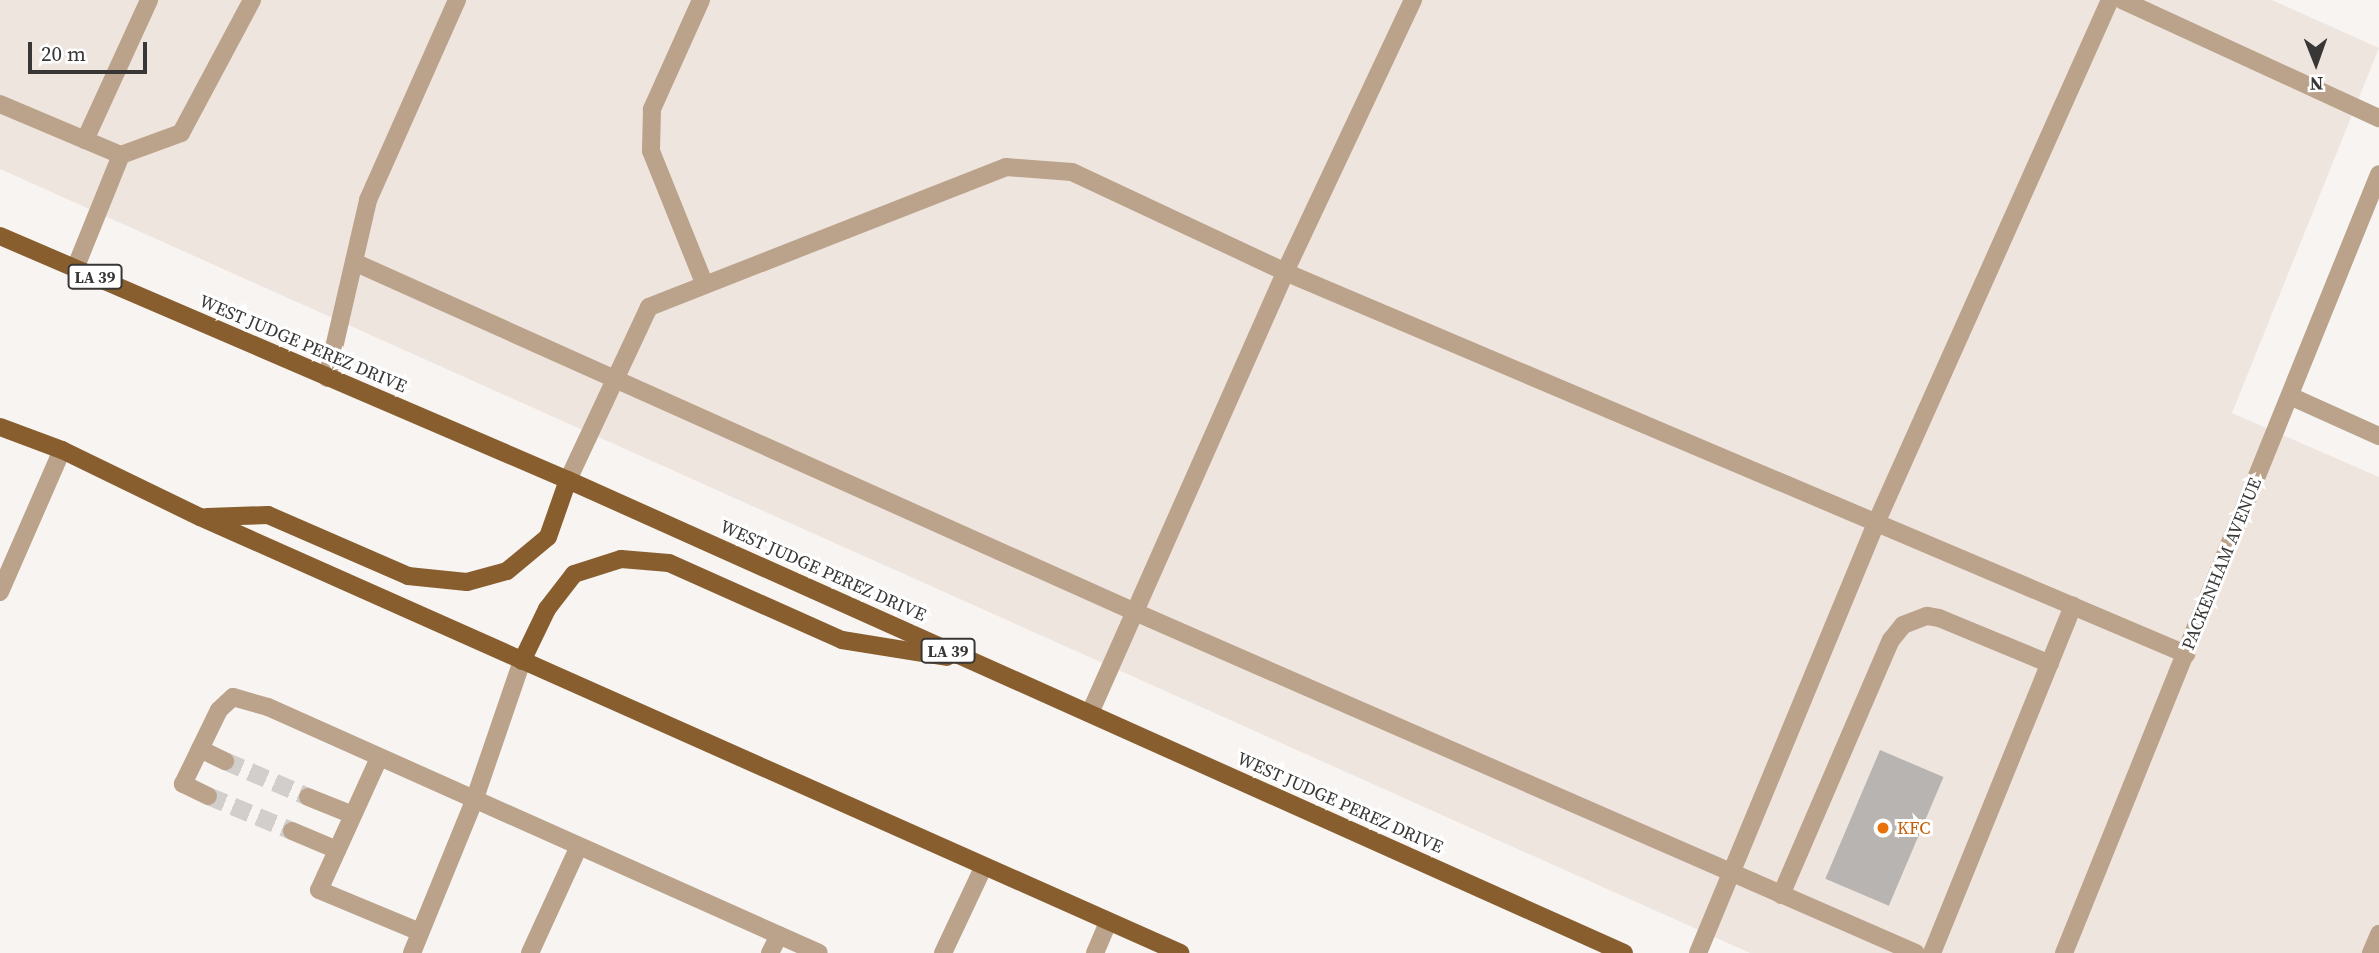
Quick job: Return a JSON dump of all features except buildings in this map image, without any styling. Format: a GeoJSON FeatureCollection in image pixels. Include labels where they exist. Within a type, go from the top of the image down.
{"type":"FeatureCollection","features":[{"type":"Feature","properties":{"kind":"main road","name":"WEST JUDGE PEREZ DRIVE"},"geometry":{"type":"LineString","coordinates":[[0,236],[568,480],[1624,953]]}},
{"type":"Feature","properties":{"kind":"main road"},"geometry":{"type":"LineString","coordinates":[[0,427],[62,450],[200,517],[1180,953]]}},
{"type":"Feature","properties":{"kind":"main road"},"geometry":{"type":"LineString","coordinates":[[200,517],[268,515],[408,576],[467,582],[507,570],[548,537],[568,480]]}},
{"type":"Feature","properties":{"kind":"main road"},"geometry":{"type":"LineString","coordinates":[[522,661],[547,609],[573,574],[621,559],[669,563],[842,640],[972,661]]}},
{"type":"Feature","properties":{"kind":"street"},"geometry":{"type":"LineString","coordinates":[[86,140],[149,0]]}},
{"type":"Feature","properties":{"kind":"street"},"geometry":{"type":"LineString","coordinates":[[0,104],[121,155],[181,133],[252,0]]}},
{"type":"Feature","properties":{"kind":"street"},"geometry":{"type":"LineString","coordinates":[[327,377],[368,200],[457,0]]}},
{"type":"Feature","properties":{"kind":"street"},"geometry":{"type":"LineString","coordinates":[[701,0],[652,109],[651,151],[705,285]]}},
{"type":"Feature","properties":{"kind":"street"},"geometry":{"type":"LineString","coordinates":[[1090,713],[1285,272],[1413,0]]}},
{"type":"Feature","properties":{"kind":"street"},"geometry":{"type":"LineString","coordinates":[[1698,953],[1876,523],[2110,0]]}},
{"type":"Feature","properties":{"kind":"street"},"geometry":{"type":"LineString","coordinates":[[2122,0],[2379,118]]}},
{"type":"Feature","properties":{"kind":"street"},"geometry":{"type":"LineString","coordinates":[[75,269],[121,155]]}},
{"type":"Feature","properties":{"kind":"street"},"geometry":{"type":"LineString","coordinates":[[568,480],[613,378],[649,307],[1006,167],[1072,172],[1285,272],[2186,654]]}},
{"type":"Feature","properties":{"kind":"street","name":"PACKENHAM AVENUE"},"geometry":{"type":"LineString","coordinates":[[2064,953],[2379,174]]}},
{"type":"Feature","properties":{"kind":"street"},"geometry":{"type":"LineString","coordinates":[[354,262],[1135,612],[1916,953]]}},
{"type":"Feature","properties":{"kind":"street"},"geometry":{"type":"LineString","coordinates":[[2290,396],[2379,436]]}},
{"type":"Feature","properties":{"kind":"street"},"geometry":{"type":"LineString","coordinates":[[0,592],[62,450]]}},
{"type":"Feature","properties":{"kind":"street"},"geometry":{"type":"LineString","coordinates":[[1932,953],[2073,606]]}},
{"type":"Feature","properties":{"kind":"street"},"geometry":{"type":"LineString","coordinates":[[1781,895],[1891,640],[1903,625],[1927,616],[1939,618],[2050,664]]}},
{"type":"Feature","properties":{"kind":"street"},"geometry":{"type":"LineString","coordinates":[[412,953],[474,802],[522,661]]}},
{"type":"Feature","properties":{"kind":"street"},"geometry":{"type":"LineString","coordinates":[[208,796],[183,784],[219,710],[233,697],[268,707],[474,802],[819,953]]}},
{"type":"Feature","properties":{"kind":"street"},"geometry":{"type":"LineString","coordinates":[[200,749],[225,761]]}},
{"type":"Feature","properties":{"kind":"street"},"geometry":{"type":"LineString","coordinates":[[379,758],[319,890],[420,932]]}},
{"type":"Feature","properties":{"kind":"street"},"geometry":{"type":"LineString","coordinates":[[308,797],[353,815]]}},
{"type":"Feature","properties":{"kind":"street"},"geometry":{"type":"LineString","coordinates":[[292,831],[337,850]]}},
{"type":"Feature","properties":{"kind":"street"},"geometry":{"type":"LineString","coordinates":[[530,953],[578,848]]}},
{"type":"Feature","properties":{"kind":"street"},"geometry":{"type":"LineString","coordinates":[[943,953],[984,866]]}},
{"type":"Feature","properties":{"kind":"street"},"geometry":{"type":"LineString","coordinates":[[1095,953],[1108,922]]}},
{"type":"Feature","properties":{"kind":"street"},"geometry":{"type":"LineString","coordinates":[[770,953],[779,934]]}},
{"type":"Feature","properties":{"kind":"street"},"geometry":{"type":"LineString","coordinates":[[2371,953],[2379,934]]}},
{"type":"Feature","properties":{"kind":"shaded area"},"geometry":{"type":"Polygon","coordinates":[[[0,0],[2272,0],[2379,48],[2232,413],[2379,477],[2379,953],[1750,953],[0,169],[0,0]]]}},
{"type":"Feature","properties":{"kind":"tunnel"},"geometry":{"type":"LineString","coordinates":[[225,761],[308,797]]}},
{"type":"Feature","properties":{"kind":"tunnel"},"geometry":{"type":"LineString","coordinates":[[208,796],[292,831]]}},
{"type":"Feature","properties":{"kind":"place","name":"KFC"},"geometry":{"type":"Point","coordinates":[1883,828]}}]}
